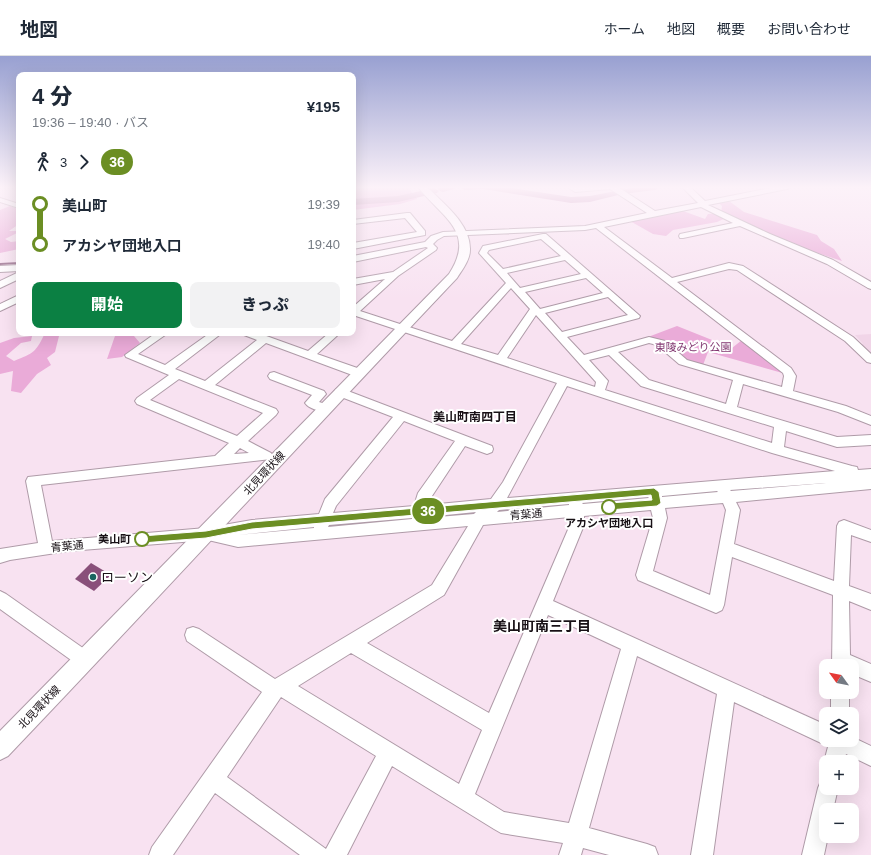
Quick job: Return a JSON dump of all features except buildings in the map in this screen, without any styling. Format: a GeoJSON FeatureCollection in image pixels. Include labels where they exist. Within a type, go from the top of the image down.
{"type":"FeatureCollection","features":[{"type":"Feature","properties":{"kind":"main road","name":"北見環状線"},"geometry":{"type":"LineString","coordinates":[[0,748],[84,659],[206,534],[270,458],[325,408],[453,276],[461,264],[465,251],[461,232],[455,224]]}},
{"type":"Feature","properties":{"kind":"street"},"geometry":{"type":"LineString","coordinates":[[356,245],[422,233],[414,224]]}},
{"type":"Feature","properties":{"kind":"street"},"geometry":{"type":"LineString","coordinates":[[599,392],[602,381],[500,272],[483,252],[483,250],[542,233],[601,224]]}},
{"type":"Feature","properties":{"kind":"street"},"geometry":{"type":"LineString","coordinates":[[683,236],[739,224]]}},
{"type":"Feature","properties":{"kind":"street"},"geometry":{"type":"LineString","coordinates":[[741,224],[830,262],[871,286]]}},
{"type":"Feature","properties":{"kind":"street"},"geometry":{"type":"LineString","coordinates":[[597,225],[787,371],[790,376],[787,392]]}},
{"type":"Feature","properties":{"kind":"street"},"geometry":{"type":"LineString","coordinates":[[356,258],[428,244],[434,238],[443,234],[461,232],[542,233],[567,257],[635,316],[560,336]]}},
{"type":"Feature","properties":{"kind":"street"},"geometry":{"type":"LineString","coordinates":[[356,309],[395,274],[433,248],[428,244]]}},
{"type":"Feature","properties":{"kind":"street"},"geometry":{"type":"LineString","coordinates":[[500,272],[567,257]]}},
{"type":"Feature","properties":{"kind":"street"},"geometry":{"type":"LineString","coordinates":[[671,281],[729,266],[740,268],[849,340],[871,360]]}},
{"type":"Feature","properties":{"kind":"street"},"geometry":{"type":"LineString","coordinates":[[0,269],[16,268]]}},
{"type":"Feature","properties":{"kind":"street"},"geometry":{"type":"LineString","coordinates":[[356,281],[395,274]]}},
{"type":"Feature","properties":{"kind":"street"},"geometry":{"type":"LineString","coordinates":[[518,291],[588,275]]}},
{"type":"Feature","properties":{"kind":"street"},"geometry":{"type":"LineString","coordinates":[[0,285],[16,277]]}},
{"type":"Feature","properties":{"kind":"street"},"geometry":{"type":"LineString","coordinates":[[454,345],[484,310],[511,283]]}},
{"type":"Feature","properties":{"kind":"street"},"geometry":{"type":"LineString","coordinates":[[500,360],[537,311],[610,294]]}},
{"type":"Feature","properties":{"kind":"street"},"geometry":{"type":"LineString","coordinates":[[0,308],[16,300]]}},
{"type":"Feature","properties":{"kind":"street"},"geometry":{"type":"LineString","coordinates":[[356,313],[777,450],[870,477]]}},
{"type":"Feature","properties":{"kind":"street"},"geometry":{"type":"LineString","coordinates":[[158,336],[130,355],[272,412],[219,460]]}},
{"type":"Feature","properties":{"kind":"street"},"geometry":{"type":"LineString","coordinates":[[214,336],[141,401],[239,442],[270,458]]}},
{"type":"Feature","properties":{"kind":"street"},"geometry":{"type":"LineString","coordinates":[[256,336],[359,373]]}},
{"type":"Feature","properties":{"kind":"street"},"geometry":{"type":"LineString","coordinates":[[310,355],[332,336]]}},
{"type":"Feature","properties":{"kind":"street"},"geometry":{"type":"LineString","coordinates":[[206,386],[264,339]]}},
{"type":"Feature","properties":{"kind":"street"},"geometry":{"type":"LineString","coordinates":[[582,359],[649,340],[660,342],[683,362],[842,409],[871,421]]}},
{"type":"Feature","properties":{"kind":"street"},"geometry":{"type":"LineString","coordinates":[[611,351],[645,383],[837,442],[871,440]]}},
{"type":"Feature","properties":{"kind":"street"},"geometry":{"type":"LineString","coordinates":[[274,376],[320,394],[311,403],[325,408]]}},
{"type":"Feature","properties":{"kind":"street"},"geometry":{"type":"LineString","coordinates":[[731,409],[739,378]]}},
{"type":"Feature","properties":{"kind":"street"},"geometry":{"type":"LineString","coordinates":[[160,855],[278,688],[438,590],[471,535],[479,518],[495,506],[508,486],[564,381]]}},
{"type":"Feature","properties":{"kind":"street"},"geometry":{"type":"LineString","coordinates":[[340,392],[488,449]]}},
{"type":"Feature","properties":{"kind":"street"},"geometry":{"type":"LineString","coordinates":[[322,527],[330,503],[402,415]]}},
{"type":"Feature","properties":{"kind":"street"},"geometry":{"type":"LineString","coordinates":[[777,450],[781,425]]}},
{"type":"Feature","properties":{"kind":"street"},"geometry":{"type":"LineString","coordinates":[[419,518],[423,497],[463,439]]}},
{"type":"Feature","properties":{"kind":"street"},"geometry":{"type":"LineString","coordinates":[[46,548],[33,480],[219,460],[270,458]]}},
{"type":"Feature","properties":{"kind":"street","name":"青葉通"},"geometry":{"type":"LineString","coordinates":[[419,518],[479,518],[576,504],[870,477]]}},
{"type":"Feature","properties":{"kind":"street"},"geometry":{"type":"LineString","coordinates":[[656,497],[660,518],[644,575],[716,605],[733,510],[724,491]]}},
{"type":"Feature","properties":{"kind":"street"},"geometry":{"type":"LineString","coordinates":[[463,799],[577,525],[576,504]]}},
{"type":"Feature","properties":{"kind":"street","name":"青葉通"},"geometry":{"type":"LineString","coordinates":[[0,556],[10,553],[69,545],[206,534],[238,541],[322,527],[419,518],[495,506],[576,504]]}},
{"type":"Feature","properties":{"kind":"street"},"geometry":{"type":"LineString","coordinates":[[841,659],[841,590],[844,526],[871,536]]}},
{"type":"Feature","properties":{"kind":"street"},"geometry":{"type":"LineString","coordinates":[[727,548],[871,602]]}},
{"type":"Feature","properties":{"kind":"street"},"geometry":{"type":"LineString","coordinates":[[0,599],[84,659]]}},
{"type":"Feature","properties":{"kind":"street"},"geometry":{"type":"LineString","coordinates":[[544,605],[819,732]]}},
{"type":"Feature","properties":{"kind":"street"},"geometry":{"type":"LineString","coordinates":[[193,635],[501,822],[576,835],[647,855]]}},
{"type":"Feature","properties":{"kind":"street"},"geometry":{"type":"LineString","coordinates":[[351,643],[494,726]]}},
{"type":"Feature","properties":{"kind":"street"},"geometry":{"type":"LineString","coordinates":[[570,855],[631,646]]}},
{"type":"Feature","properties":{"kind":"street"},"geometry":{"type":"LineString","coordinates":[[859,669],[871,673]]}},
{"type":"Feature","properties":{"kind":"street"},"geometry":{"type":"LineString","coordinates":[[702,855],[727,690]]}},
{"type":"Feature","properties":{"kind":"street"},"geometry":{"type":"LineString","coordinates":[[852,747],[871,756]]}},
{"type":"Feature","properties":{"kind":"street"},"geometry":{"type":"LineString","coordinates":[[335,855],[388,754]]}},
{"type":"Feature","properties":{"kind":"street"},"geometry":{"type":"LineString","coordinates":[[213,779],[318,855]]}},
{"type":"Feature","properties":{"kind":"street"},"geometry":{"type":"LineString","coordinates":[[813,855],[826,795]]}},
{"type":"Feature","properties":{"kind":"shaded area"},"geometry":{"type":"Polygon","coordinates":[[[871,334],[871,358],[857,344],[863,344],[855,335],[871,334]]]}},
{"type":"Feature","properties":{"kind":"green space"},"geometry":{"type":"Polygon","coordinates":[[[0,224],[16,224],[16,226],[9,231],[16,231],[16,234],[5,239],[11,242],[16,241],[16,250],[0,253],[0,224]]]}},
{"type":"Feature","properties":{"kind":"green space"},"geometry":{"type":"Polygon","coordinates":[[[636,224],[704,224],[673,230],[666,236],[653,234],[636,224]]]}},
{"type":"Feature","properties":{"kind":"green space"},"geometry":{"type":"Polygon","coordinates":[[[745,224],[783,224],[817,235],[821,241],[834,249],[842,261],[790,244],[745,224]]]}},
{"type":"Feature","properties":{"kind":"green space","name":"東陵みどり公園"},"geometry":{"type":"Polygon","coordinates":[[[677,326],[732,348],[742,340],[786,374],[708,352],[703,365],[684,359],[664,341],[648,337],[677,326]]]}},
{"type":"Feature","properties":{"kind":"green space"},"geometry":{"type":"Polygon","coordinates":[[[32,336],[31,341],[21,343],[6,356],[14,361],[30,354],[39,344],[43,336],[59,336],[55,352],[47,358],[51,365],[37,374],[21,393],[11,391],[13,371],[0,374],[0,343],[14,338],[32,336]]]}},
{"type":"Feature","properties":{"kind":"green space"},"geometry":{"type":"Polygon","coordinates":[[[115,336],[134,336],[140,343],[122,357],[107,359],[115,336]]]}},
{"type":"Feature","properties":{"kind":"waterway"},"geometry":{"type":"LineString","coordinates":[[0,264],[16,263]]}},
{"type":"Feature","properties":{"kind":"bus line","name":"36"},"geometry":{"type":"LineString","coordinates":[[142,539],[174,538],[252,526],[654,492],[657,503],[609,507]]}},
{"type":"Feature","properties":{"kind":"place","name":"アカシヤ団地入口"},"geometry":{"type":"Point","coordinates":[609,507]}},
{"type":"Feature","properties":{"kind":"place","name":"美山町"},"geometry":{"type":"Point","coordinates":[142,539]}},
{"type":"Feature","properties":{"kind":"place","name":"ローソン"},"geometry":{"type":"Point","coordinates":[93,577]}},
{"type":"Feature","properties":{"kind":"district","name":"美山町南四丁目"},"geometry":{"type":"Point","coordinates":[475,417]}},
{"type":"Feature","properties":{"kind":"district","name":"美山町南三丁目"},"geometry":{"type":"Point","coordinates":[542,626]}}]}
